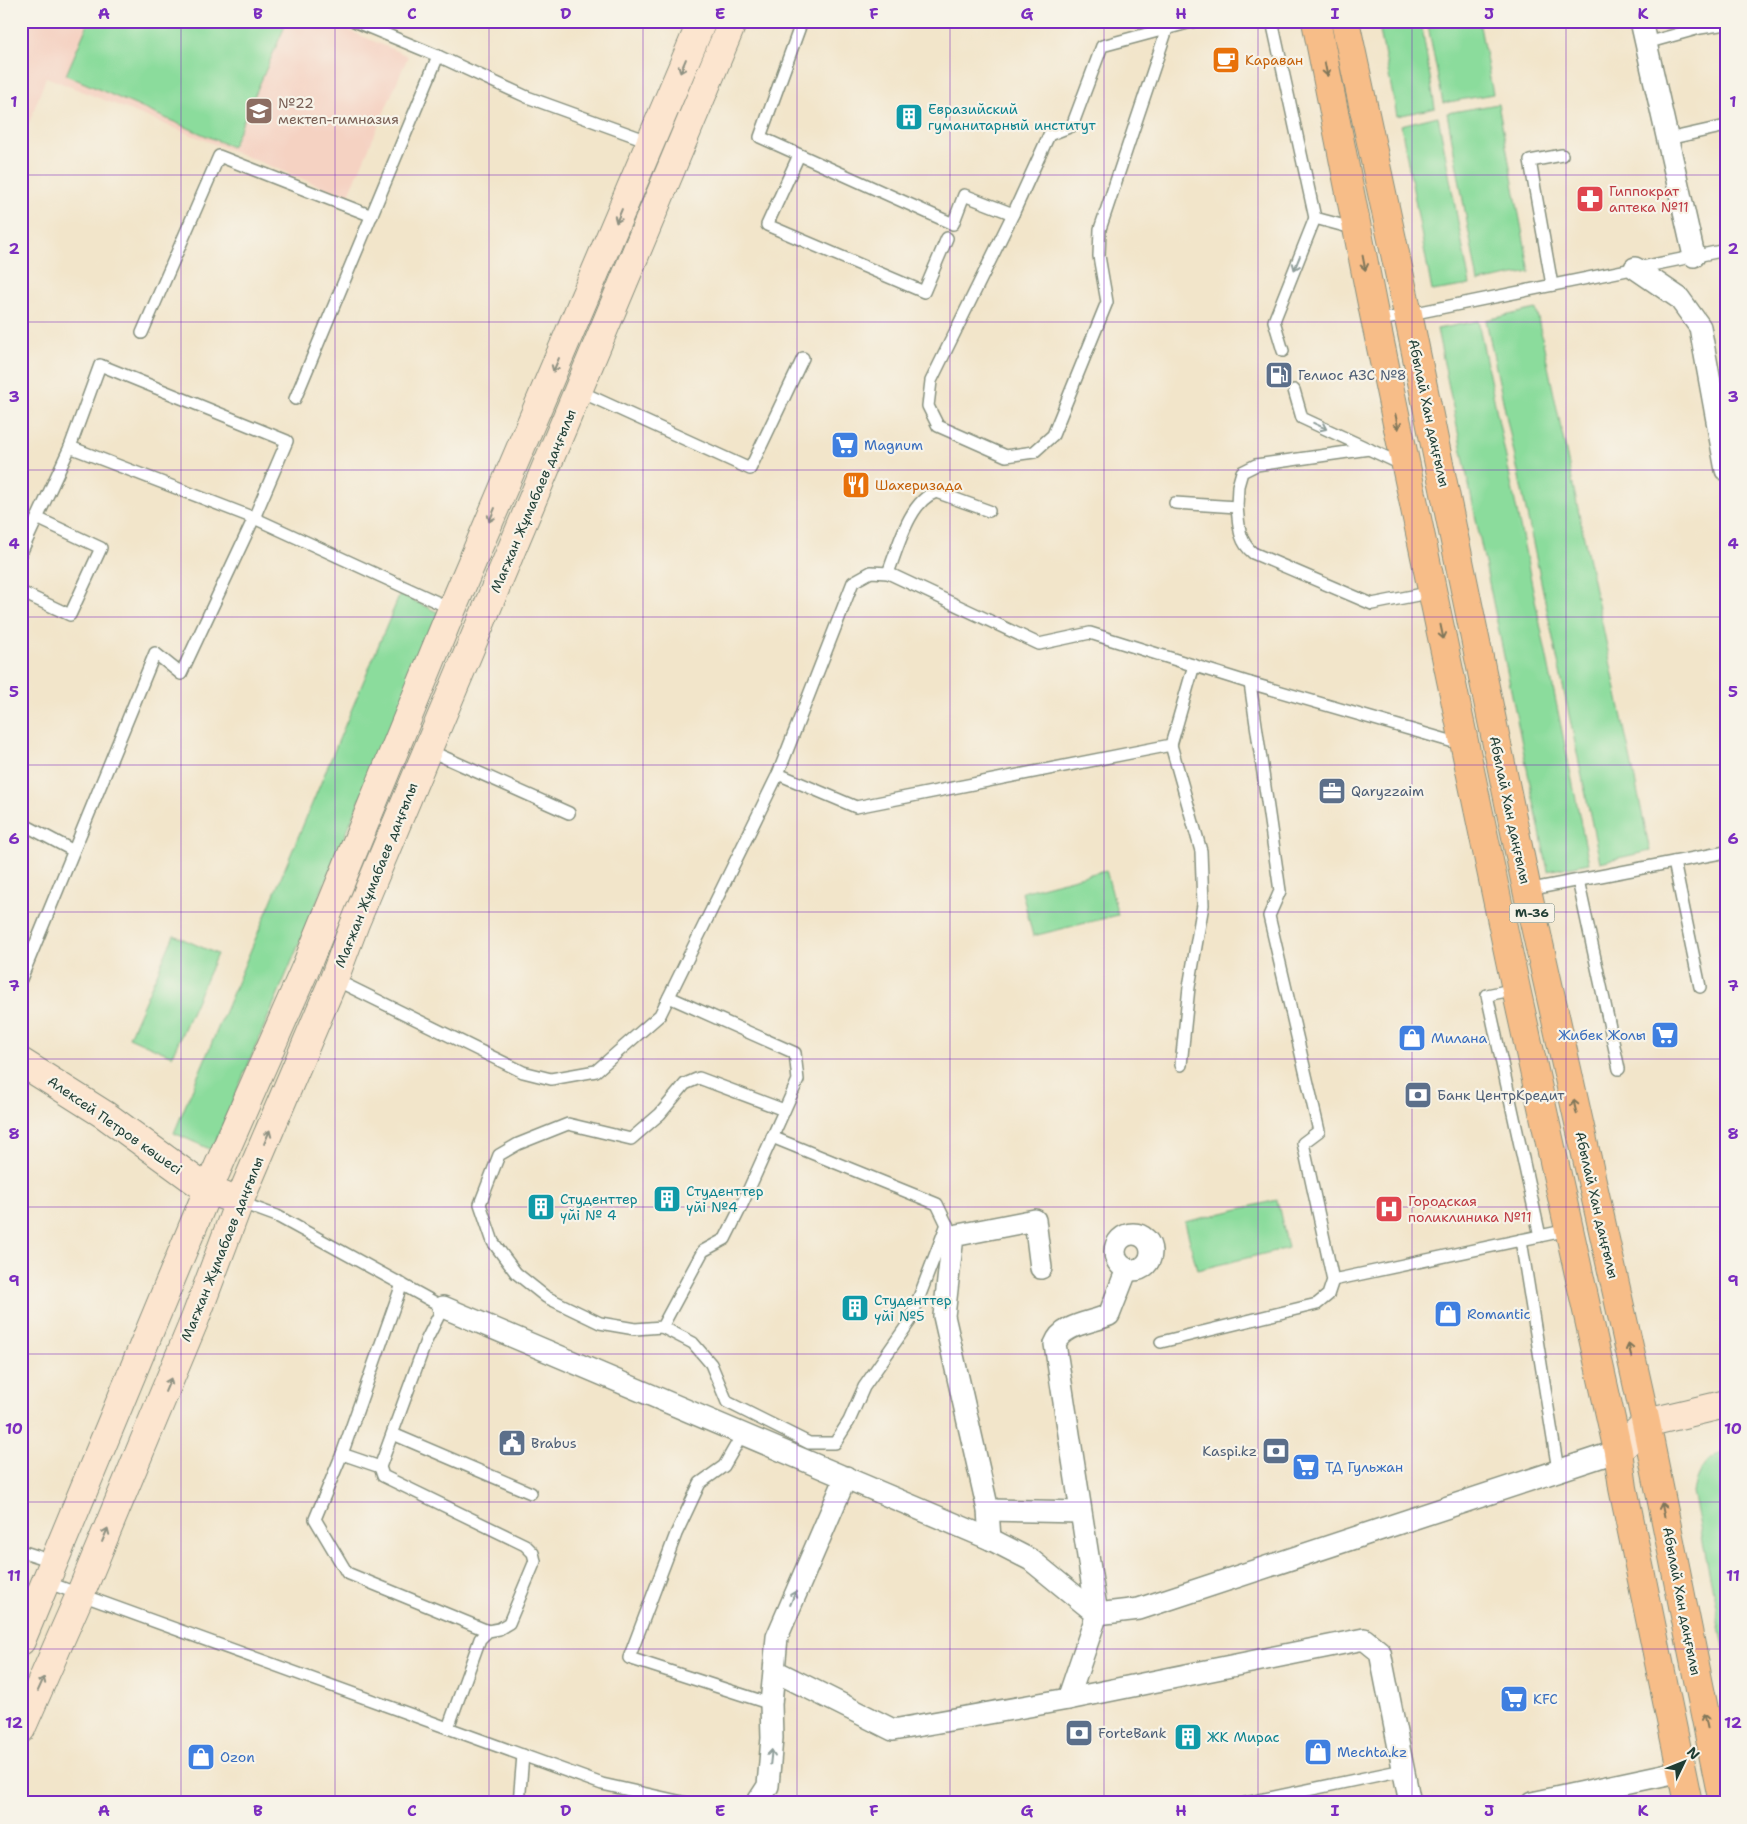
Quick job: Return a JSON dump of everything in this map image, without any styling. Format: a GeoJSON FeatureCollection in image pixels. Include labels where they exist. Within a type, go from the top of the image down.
{"type":"FeatureCollection","features":[{"type":"Feature","properties":{"kind":"main road"},"geometry":{"type":"LineString","coordinates":[[21,1641],[208,1190],[305,969],[452,609],[702,21]]}},
{"type":"Feature","properties":{"kind":"main road","name":"Мағжан Жұмабаев даңғылы"},"geometry":{"type":"LineString","coordinates":[[21,1729],[80,1595],[195,1319],[239,1202],[334,979],[355,923],[733,21]]}},
{"type":"Feature","properties":{"kind":"main road","name":"M-36"},"geometry":{"type":"LineString","coordinates":[[1316,21],[1376,321],[1516,989],[1618,1452],[1688,1803]]}},
{"type":"Feature","properties":{"kind":"main road","name":"Абылай Хан даңғылы"},"geometry":{"type":"LineString","coordinates":[[1345,21],[1408,314],[1527,890],[1646,1423],[1724,1803]]}},
{"type":"Feature","properties":{"kind":"main road","name":"Алексей Петров көшесі"},"geometry":{"type":"LineString","coordinates":[[21,1062],[105,1115],[208,1190],[239,1202]]}},
{"type":"Feature","properties":{"kind":"main road"},"geometry":{"type":"LineString","coordinates":[[1618,1452],[1646,1423],[1726,1404]]}},
{"type":"Feature","properties":{"kind":"street"},"geometry":{"type":"LineString","coordinates":[[1641,21],[1694,256]]}},
{"type":"Feature","properties":{"kind":"street"},"geometry":{"type":"LineString","coordinates":[[1635,268],[1680,298],[1700,327],[1726,470]]}},
{"type":"Feature","properties":{"kind":"street"},"geometry":{"type":"LineString","coordinates":[[990,1539],[988,1510],[944,1316],[950,1230],[1035,1220],[1041,1268]]}},
{"type":"Feature","properties":{"kind":"street"},"geometry":{"type":"LineString","coordinates":[[1068,1699],[1097,1614],[1055,1344],[1057,1338],[1066,1329],[1109,1315],[1126,1269]]}},
{"type":"Feature","properties":{"kind":"street"},"geometry":{"type":"LineString","coordinates":[[443,1307],[990,1539],[1031,1560],[1097,1614],[1139,1609],[1558,1470],[1618,1452]]}},
{"type":"Feature","properties":{"kind":"street"},"geometry":{"type":"LineString","coordinates":[[757,1803],[768,1786],[772,1738],[771,1704],[777,1637],[846,1477]]}},
{"type":"Feature","properties":{"kind":"street"},"geometry":{"type":"LineString","coordinates":[[988,1510],[1080,1512]]}},
{"type":"Feature","properties":{"kind":"street"},"geometry":{"type":"LineString","coordinates":[[775,1671],[893,1730],[1068,1699],[1364,1639],[1380,1652],[1410,1803]]}},
{"type":"Feature","properties":{"kind":"street"},"geometry":{"type":"LineString","coordinates":[[1532,1803],[1682,1771]]}},
{"type":"Feature","properties":{"kind":"lane"},"geometry":{"type":"LineString","coordinates":[[354,21],[438,56],[528,97],[651,142]]}},
{"type":"Feature","properties":{"kind":"lane"},"geometry":{"type":"LineString","coordinates":[[802,21],[760,137],[953,224],[964,195],[1013,214]]}},
{"type":"Feature","properties":{"kind":"lane"},"geometry":{"type":"LineString","coordinates":[[1167,29],[1100,229],[1099,256],[1107,302],[1052,435],[1034,452],[1006,456],[938,426],[928,406],[931,381],[1013,214],[1049,135],[1072,126],[1102,46],[1195,21]]}},
{"type":"Feature","properties":{"kind":"lane"},"geometry":{"type":"LineString","coordinates":[[1272,21],[1315,218],[1274,321],[1283,351]]}},
{"type":"Feature","properties":{"kind":"lane"},"geometry":{"type":"LineString","coordinates":[[1646,43],[1699,25],[1726,24]]}},
{"type":"Feature","properties":{"kind":"lane"},"geometry":{"type":"LineString","coordinates":[[295,399],[438,56]]}},
{"type":"Feature","properties":{"kind":"lane"},"geometry":{"type":"LineString","coordinates":[[1668,139],[1726,126]]}},
{"type":"Feature","properties":{"kind":"lane"},"geometry":{"type":"LineString","coordinates":[[799,155],[768,225],[924,292],[947,238]]}},
{"type":"Feature","properties":{"kind":"lane"},"geometry":{"type":"LineString","coordinates":[[1552,285],[1530,160],[1562,155]]}},
{"type":"Feature","properties":{"kind":"lane"},"geometry":{"type":"LineString","coordinates":[[142,333],[219,156],[372,216]]}},
{"type":"Feature","properties":{"kind":"lane"},"geometry":{"type":"LineString","coordinates":[[1315,218],[1358,230]]}},
{"type":"Feature","properties":{"kind":"lane"},"geometry":{"type":"LineString","coordinates":[[1376,321],[1726,250]]}},
{"type":"Feature","properties":{"kind":"lane"},"geometry":{"type":"LineString","coordinates":[[579,391],[750,469],[803,358]]}},
{"type":"Feature","properties":{"kind":"lane"},"geometry":{"type":"LineString","coordinates":[[21,553],[70,447],[100,364],[287,441],[254,518],[181,674],[155,653],[72,850],[21,979]]}},
{"type":"Feature","properties":{"kind":"lane"},"geometry":{"type":"LineString","coordinates":[[1294,390],[1302,418],[1407,467]]}},
{"type":"Feature","properties":{"kind":"lane"},"geometry":{"type":"LineString","coordinates":[[70,447],[254,518],[452,609]]}},
{"type":"Feature","properties":{"kind":"lane"},"geometry":{"type":"LineString","coordinates":[[1369,449],[1256,465],[1242,472],[1238,486],[1237,507],[1244,546],[1253,553],[1372,604],[1433,592]]}},
{"type":"Feature","properties":{"kind":"lane"},"geometry":{"type":"LineString","coordinates":[[888,573],[916,506],[928,495],[936,492],[990,511]]}},
{"type":"Feature","properties":{"kind":"lane"},"geometry":{"type":"LineString","coordinates":[[1175,503],[1237,507]]}},
{"type":"Feature","properties":{"kind":"lane"},"geometry":{"type":"LineString","coordinates":[[21,592],[70,615],[101,548],[37,518]]}},
{"type":"Feature","properties":{"kind":"lane"},"geometry":{"type":"LineString","coordinates":[[334,979],[523,1072],[552,1079],[596,1071],[660,1015],[778,774],[853,582],[871,572],[888,573],[1039,644],[1090,632],[1250,683],[1466,746]]}},
{"type":"Feature","properties":{"kind":"lane"},"geometry":{"type":"LineString","coordinates":[[1181,1065],[1188,987],[1203,905],[1201,851],[1171,745],[1194,665]]}},
{"type":"Feature","properties":{"kind":"lane"},"geometry":{"type":"LineString","coordinates":[[1161,1342],[1316,1304],[1328,1295],[1333,1280],[1303,1143],[1320,1130],[1269,916],[1280,891],[1250,683]]}},
{"type":"Feature","properties":{"kind":"lane"},"geometry":{"type":"LineString","coordinates":[[778,774],[856,807],[1171,745]]}},
{"type":"Feature","properties":{"kind":"lane"},"geometry":{"type":"LineString","coordinates":[[428,750],[569,813]]}},
{"type":"Feature","properties":{"kind":"lane"},"geometry":{"type":"LineString","coordinates":[[21,823],[72,850]]}},
{"type":"Feature","properties":{"kind":"lane"},"geometry":{"type":"LineString","coordinates":[[1527,890],[1726,852]]}},
{"type":"Feature","properties":{"kind":"lane"},"geometry":{"type":"LineString","coordinates":[[1674,862],[1700,987]]}},
{"type":"Feature","properties":{"kind":"lane"},"geometry":{"type":"LineString","coordinates":[[1578,880],[1619,1070]]}},
{"type":"Feature","properties":{"kind":"lane"},"geometry":{"type":"LineString","coordinates":[[1516,989],[1487,995],[1540,1236]]}},
{"type":"Feature","properties":{"kind":"lane"},"geometry":{"type":"LineString","coordinates":[[662,1327],[703,1251],[725,1239],[798,1080],[795,1053],[669,997]]}},
{"type":"Feature","properties":{"kind":"lane"},"geometry":{"type":"LineString","coordinates":[[772,1137],[937,1204],[950,1230],[910,1321],[864,1387],[849,1421],[835,1443],[809,1442],[727,1402],[711,1364],[693,1343],[662,1327],[634,1328],[600,1323],[546,1297],[516,1273],[493,1242],[480,1204],[499,1155],[518,1144],[568,1124],[631,1139],[660,1114],[685,1084],[699,1078],[784,1110]]}},
{"type":"Feature","properties":{"kind":"lane"},"geometry":{"type":"LineString","coordinates":[[239,1202],[277,1216],[402,1284],[443,1307],[426,1341],[380,1467],[383,1476],[495,1528],[525,1545],[533,1552],[535,1561],[509,1623],[499,1629],[488,1631],[347,1573],[315,1519],[342,1454],[402,1284]]}},
{"type":"Feature","properties":{"kind":"lane"},"geometry":{"type":"LineString","coordinates":[[1333,1280],[1568,1230]]}},
{"type":"Feature","properties":{"kind":"lane"},"geometry":{"type":"LineString","coordinates":[[1520,1240],[1558,1470]]}},
{"type":"Feature","properties":{"kind":"lane"},"geometry":{"type":"LineString","coordinates":[[743,1433],[724,1466],[700,1483],[676,1534],[629,1658],[771,1704]]}},
{"type":"Feature","properties":{"kind":"lane"},"geometry":{"type":"LineString","coordinates":[[393,1434],[532,1493]]}},
{"type":"Feature","properties":{"kind":"lane"},"geometry":{"type":"LineString","coordinates":[[342,1454],[380,1467]]}},
{"type":"Feature","properties":{"kind":"lane"},"geometry":{"type":"LineString","coordinates":[[21,1551],[80,1595],[602,1784],[687,1803]]}},
{"type":"Feature","properties":{"kind":"lane"},"geometry":{"type":"LineString","coordinates":[[448,1728],[480,1639],[488,1631]]}},
{"type":"Feature","properties":{"kind":"lane"},"geometry":{"type":"LineString","coordinates":[[519,1803],[523,1755]]}},
{"type":"Feature","properties":{"kind":"lane"},"geometry":{"type":"LineString","coordinates":[[1245,1803],[1403,1770]]}},
{"type":"Feature","properties":{"kind":"shaded area","name":"№22 мектеп-гимназия"},"geometry":{"type":"Polygon","coordinates":[[[21,21],[327,21],[408,56],[348,197],[46,77],[21,145],[21,21]]]}},
{"type":"Feature","properties":{"kind":"green space"},"geometry":{"type":"Polygon","coordinates":[[[89,21],[273,21],[285,26],[232,147],[66,75],[89,21]]]}},
{"type":"Feature","properties":{"kind":"green space"},"geometry":{"type":"Polygon","coordinates":[[[1386,21],[1421,21],[1435,108],[1397,116],[1379,26],[1386,21]]]}},
{"type":"Feature","properties":{"kind":"green space"},"geometry":{"type":"Polygon","coordinates":[[[1427,21],[1479,21],[1493,94],[1443,103],[1427,21]]]}},
{"type":"Feature","properties":{"kind":"green space"},"geometry":{"type":"Polygon","coordinates":[[[1498,104],[1530,272],[1478,282],[1447,113],[1498,104]]]}},
{"type":"Feature","properties":{"kind":"green space"},"geometry":{"type":"Polygon","coordinates":[[[1438,116],[1470,285],[1432,291],[1401,125],[1438,116]]]}},
{"type":"Feature","properties":{"kind":"green space"},"geometry":{"type":"Polygon","coordinates":[[[1536,309],[1650,851],[1600,862],[1486,320],[1536,309]]]}},
{"type":"Feature","properties":{"kind":"green space"},"geometry":{"type":"Polygon","coordinates":[[[1478,321],[1589,863],[1548,871],[1437,329],[1478,321]]]}},
{"type":"Feature","properties":{"kind":"green space"},"geometry":{"type":"Polygon","coordinates":[[[400,594],[439,613],[212,1150],[174,1133],[400,594]]]}},
{"type":"Feature","properties":{"kind":"green space"},"geometry":{"type":"Polygon","coordinates":[[[1106,870],[1118,915],[1033,936],[1022,892],[1106,870]]]}},
{"type":"Feature","properties":{"kind":"green space"},"geometry":{"type":"Polygon","coordinates":[[[174,935],[217,954],[172,1056],[129,1037],[174,935]]]}},
{"type":"Feature","properties":{"kind":"green space"},"geometry":{"type":"Polygon","coordinates":[[[1277,1200],[1288,1248],[1197,1270],[1185,1222],[1277,1200]]]}},
{"type":"Feature","properties":{"kind":"green space"},"geometry":{"type":"Polygon","coordinates":[[[1726,1450],[1726,1656],[1693,1492],[1703,1466],[1713,1457],[1726,1450]]]}},
{"type":"Feature","properties":{"kind":"place","name":"Караван"},"geometry":{"type":"Point","coordinates":[1226,60]}},
{"type":"Feature","properties":{"kind":"place","name":"№22 мектеп-гимназия"},"geometry":{"type":"Point","coordinates":[259,111]}},
{"type":"Feature","properties":{"kind":"place","name":"Евразийский гуманитарный институт"},"geometry":{"type":"Point","coordinates":[909,117]}},
{"type":"Feature","properties":{"kind":"place","name":"Гиппократ аптека №11"},"geometry":{"type":"Point","coordinates":[1590,199]}},
{"type":"Feature","properties":{"kind":"place","name":"Гелиос АЗС №8"},"geometry":{"type":"Point","coordinates":[1279,375]}},
{"type":"Feature","properties":{"kind":"place","name":"Magnum"},"geometry":{"type":"Point","coordinates":[845,445]}},
{"type":"Feature","properties":{"kind":"place","name":"Шахеризада"},"geometry":{"type":"Point","coordinates":[856,485]}},
{"type":"Feature","properties":{"kind":"place","name":"Qaryzzaim"},"geometry":{"type":"Point","coordinates":[1332,791]}},
{"type":"Feature","properties":{"kind":"place","name":"Жибек Жолы"},"geometry":{"type":"Point","coordinates":[1665,1035]}},
{"type":"Feature","properties":{"kind":"place","name":"Милана"},"geometry":{"type":"Point","coordinates":[1412,1038]}},
{"type":"Feature","properties":{"kind":"place","name":"Банк ЦентрКредит"},"geometry":{"type":"Point","coordinates":[1418,1095]}},
{"type":"Feature","properties":{"kind":"place","name":"Студенттер үйі №4"},"geometry":{"type":"Point","coordinates":[667,1199]}},
{"type":"Feature","properties":{"kind":"place","name":"Студенттер үйі № 4"},"geometry":{"type":"Point","coordinates":[541,1207]}},
{"type":"Feature","properties":{"kind":"place","name":"Городская поликлиника №11"},"geometry":{"type":"Point","coordinates":[1389,1209]}},
{"type":"Feature","properties":{"kind":"place","name":"Студенттер үйі №5"},"geometry":{"type":"Point","coordinates":[855,1308]}},
{"type":"Feature","properties":{"kind":"place","name":"Romantic"},"geometry":{"type":"Point","coordinates":[1448,1314]}},
{"type":"Feature","properties":{"kind":"place","name":"Brabus"},"geometry":{"type":"Point","coordinates":[512,1443]}},
{"type":"Feature","properties":{"kind":"place","name":"Kaspi.kz"},"geometry":{"type":"Point","coordinates":[1276,1451]}},
{"type":"Feature","properties":{"kind":"place","name":"ТД Гульжан"},"geometry":{"type":"Point","coordinates":[1306,1467]}},
{"type":"Feature","properties":{"kind":"place","name":"KFC"},"geometry":{"type":"Point","coordinates":[1514,1699]}},
{"type":"Feature","properties":{"kind":"place","name":"ForteBank"},"geometry":{"type":"Point","coordinates":[1079,1733]}},
{"type":"Feature","properties":{"kind":"place","name":"ЖК Мирас"},"geometry":{"type":"Point","coordinates":[1188,1737]}},
{"type":"Feature","properties":{"kind":"place","name":"Mechta.kz"},"geometry":{"type":"Point","coordinates":[1318,1752]}},
{"type":"Feature","properties":{"kind":"place","name":"Ozon"},"geometry":{"type":"Point","coordinates":[201,1757]}}]}
